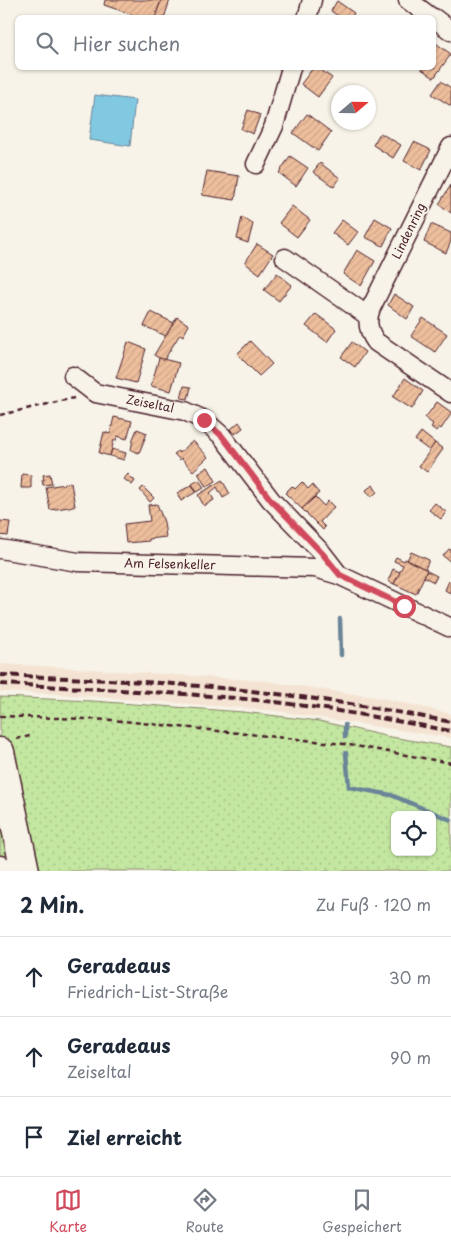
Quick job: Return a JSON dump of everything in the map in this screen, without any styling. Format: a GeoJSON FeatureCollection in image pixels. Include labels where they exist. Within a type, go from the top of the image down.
{"type":"FeatureCollection","features":[{"type":"Feature","properties":{"kind":"highway"},"geometry":{"type":"LineString","coordinates":[[0,752],[25,871]]}},
{"type":"Feature","properties":{"kind":"street"},"geometry":{"type":"LineString","coordinates":[[308,15],[312,0]]}},
{"type":"Feature","properties":{"kind":"street"},"geometry":{"type":"LineString","coordinates":[[408,0],[429,15]]}},
{"type":"Feature","properties":{"kind":"street"},"geometry":{"type":"LineString","coordinates":[[436,20],[451,31]]}},
{"type":"Feature","properties":{"kind":"street"},"geometry":{"type":"LineString","coordinates":[[256,164],[274,126],[290,70]]}},
{"type":"Feature","properties":{"kind":"street","name":"Lindenring"},"geometry":{"type":"LineString","coordinates":[[368,316],[451,147]]}},
{"type":"Feature","properties":{"kind":"street"},"geometry":{"type":"LineString","coordinates":[[285,258],[368,316],[369,330],[376,342],[451,394]]}},
{"type":"Feature","properties":{"kind":"street","name":"Zeiseltal"},"geometry":{"type":"LineString","coordinates":[[73,376],[95,393],[185,411],[204,420],[222,436],[271,500],[322,553],[340,575]]}},
{"type":"Feature","properties":{"kind":"street","name":"Am Felsenkeller"},"geometry":{"type":"LineString","coordinates":[[4,552],[78,562],[315,568],[340,575],[451,628]]}},
{"type":"Feature","properties":{"kind":"path"},"geometry":{"type":"LineString","coordinates":[[0,415],[95,393]]}},
{"type":"Feature","properties":{"kind":"path"},"geometry":{"type":"LineString","coordinates":[[0,716],[112,720],[344,744],[451,763]]}},
{"type":"Feature","properties":{"kind":"shaded area"},"geometry":{"type":"Polygon","coordinates":[[[0,664],[266,681],[387,699],[451,714],[451,738],[269,710],[59,694],[0,692],[0,664]]]}},
{"type":"Feature","properties":{"kind":"green space"},"geometry":{"type":"Polygon","coordinates":[[[0,697],[92,701],[243,712],[319,721],[385,736],[451,747],[451,871],[0,871],[0,697]]]}},
{"type":"Feature","properties":{"kind":"water"},"geometry":{"type":"Polygon","coordinates":[[[95,95],[135,100],[130,146],[89,140],[95,95]]]}},
{"type":"Feature","properties":{"kind":"building"},"geometry":{"type":"Polygon","coordinates":[[[105,0],[161,0],[156,15],[133,15],[104,5],[105,0]]]}},
{"type":"Feature","properties":{"kind":"building"},"geometry":{"type":"Polygon","coordinates":[[[161,0],[170,0],[165,15],[156,15],[161,0]]]}},
{"type":"Feature","properties":{"kind":"building"},"geometry":{"type":"Polygon","coordinates":[[[337,1],[354,13],[353,15],[337,15],[331,11],[337,1]]]}},
{"type":"Feature","properties":{"kind":"building"},"geometry":{"type":"Polygon","coordinates":[[[436,43],[451,54],[434,78],[423,70],[436,70],[436,43]]]}},
{"type":"Feature","properties":{"kind":"building"},"geometry":{"type":"Polygon","coordinates":[[[312,70],[321,70],[332,78],[318,97],[301,84],[312,70]]]}},
{"type":"Feature","properties":{"kind":"building"},"geometry":{"type":"Polygon","coordinates":[[[441,81],[451,88],[451,106],[432,94],[441,81]]]}},
{"type":"Feature","properties":{"kind":"building"},"geometry":{"type":"Polygon","coordinates":[[[248,110],[260,115],[253,134],[241,129],[248,110]]]}},
{"type":"Feature","properties":{"kind":"building"},"geometry":{"type":"Polygon","coordinates":[[[307,114],[331,132],[318,151],[293,133],[307,114]]]}},
{"type":"Feature","properties":{"kind":"building"},"geometry":{"type":"Polygon","coordinates":[[[380,133],[401,145],[393,158],[373,145],[380,133]]]}},
{"type":"Feature","properties":{"kind":"building"},"geometry":{"type":"Polygon","coordinates":[[[414,142],[431,150],[421,170],[404,161],[414,142]]]}},
{"type":"Feature","properties":{"kind":"building"},"geometry":{"type":"Polygon","coordinates":[[[290,156],[308,168],[296,186],[279,173],[290,156]]]}},
{"type":"Feature","properties":{"kind":"building"},"geometry":{"type":"Polygon","coordinates":[[[320,163],[340,178],[334,187],[313,172],[320,163]]]}},
{"type":"Feature","properties":{"kind":"building"},"geometry":{"type":"Polygon","coordinates":[[[207,171],[239,176],[235,200],[202,195],[207,171]]]}},
{"type":"Feature","properties":{"kind":"building"},"geometry":{"type":"Polygon","coordinates":[[[451,185],[451,213],[439,204],[451,185]]]}},
{"type":"Feature","properties":{"kind":"building"},"geometry":{"type":"Polygon","coordinates":[[[292,206],[310,220],[297,237],[279,223],[292,206]]]}},
{"type":"Feature","properties":{"kind":"building"},"geometry":{"type":"Polygon","coordinates":[[[242,217],[253,224],[248,243],[237,239],[242,217]]]}},
{"type":"Feature","properties":{"kind":"building"},"geometry":{"type":"Polygon","coordinates":[[[375,218],[392,228],[383,246],[365,237],[375,218]]]}},
{"type":"Feature","properties":{"kind":"building"},"geometry":{"type":"Polygon","coordinates":[[[342,220],[358,232],[348,245],[332,233],[342,220]]]}},
{"type":"Feature","properties":{"kind":"building"},"geometry":{"type":"Polygon","coordinates":[[[431,224],[451,233],[451,241],[446,253],[424,242],[431,224]]]}},
{"type":"Feature","properties":{"kind":"building"},"geometry":{"type":"Polygon","coordinates":[[[257,244],[273,254],[260,274],[245,263],[257,244]]]}},
{"type":"Feature","properties":{"kind":"building"},"geometry":{"type":"Polygon","coordinates":[[[357,250],[375,261],[361,286],[343,274],[357,250]]]}},
{"type":"Feature","properties":{"kind":"building"},"geometry":{"type":"Polygon","coordinates":[[[277,273],[292,285],[279,301],[264,290],[277,273]]]}},
{"type":"Feature","properties":{"kind":"building"},"geometry":{"type":"Polygon","coordinates":[[[394,294],[414,307],[407,319],[388,305],[394,294]]]}},
{"type":"Feature","properties":{"kind":"building"},"geometry":{"type":"Polygon","coordinates":[[[151,312],[174,323],[166,336],[144,326],[151,312]]]}},
{"type":"Feature","properties":{"kind":"building"},"geometry":{"type":"Polygon","coordinates":[[[316,314],[336,329],[327,342],[306,326],[316,314]]]}},
{"type":"Feature","properties":{"kind":"building"},"geometry":{"type":"Polygon","coordinates":[[[177,317],[189,325],[183,336],[180,334],[164,360],[154,355],[177,317]]]}},
{"type":"Feature","properties":{"kind":"building"},"geometry":{"type":"Polygon","coordinates":[[[423,318],[447,334],[435,352],[411,336],[423,318]]]}},
{"type":"Feature","properties":{"kind":"building"},"geometry":{"type":"Polygon","coordinates":[[[250,341],[272,364],[259,376],[237,354],[250,341]]]}},
{"type":"Feature","properties":{"kind":"building"},"geometry":{"type":"Polygon","coordinates":[[[128,342],[146,349],[136,383],[116,378],[128,342]]]}},
{"type":"Feature","properties":{"kind":"building"},"geometry":{"type":"Polygon","coordinates":[[[352,342],[365,352],[355,367],[341,357],[352,342]]]}},
{"type":"Feature","properties":{"kind":"building"},"geometry":{"type":"Polygon","coordinates":[[[159,358],[179,363],[171,391],[151,386],[159,358]]]}},
{"type":"Feature","properties":{"kind":"building"},"geometry":{"type":"Polygon","coordinates":[[[405,378],[423,391],[412,409],[393,397],[405,378]]]}},
{"type":"Feature","properties":{"kind":"building"},"geometry":{"type":"Polygon","coordinates":[[[184,386],[191,387],[188,399],[181,398],[184,386]]]}},
{"type":"Feature","properties":{"kind":"building"},"geometry":{"type":"Polygon","coordinates":[[[437,402],[451,412],[451,414],[441,429],[439,427],[436,431],[431,427],[433,424],[425,418],[437,402]]]}},
{"type":"Feature","properties":{"kind":"building"},"geometry":{"type":"Polygon","coordinates":[[[114,417],[132,421],[127,439],[117,436],[116,441],[114,440],[110,456],[99,453],[104,432],[110,434],[114,417]]]}},
{"type":"Feature","properties":{"kind":"building"},"geometry":{"type":"Polygon","coordinates":[[[239,422],[243,428],[235,434],[231,429],[239,422]]]}},
{"type":"Feature","properties":{"kind":"building"},"geometry":{"type":"Polygon","coordinates":[[[137,429],[147,433],[139,453],[131,450],[137,429]]]}},
{"type":"Feature","properties":{"kind":"building"},"geometry":{"type":"Polygon","coordinates":[[[421,432],[435,443],[430,451],[415,440],[421,432]]]}},
{"type":"Feature","properties":{"kind":"building"},"geometry":{"type":"Polygon","coordinates":[[[193,441],[208,457],[193,471],[181,458],[180,460],[174,454],[178,451],[179,453],[193,441]]]}},
{"type":"Feature","properties":{"kind":"building"},"geometry":{"type":"Polygon","coordinates":[[[435,443],[443,449],[427,472],[419,466],[435,443]]]}},
{"type":"Feature","properties":{"kind":"building"},"geometry":{"type":"Polygon","coordinates":[[[112,449],[126,453],[124,460],[110,456],[112,449]]]}},
{"type":"Feature","properties":{"kind":"building"},"geometry":{"type":"Polygon","coordinates":[[[208,467],[216,481],[206,487],[198,473],[208,467]]]}},
{"type":"Feature","properties":{"kind":"building"},"geometry":{"type":"Polygon","coordinates":[[[22,474],[31,475],[31,488],[21,488],[22,474]]]}},
{"type":"Feature","properties":{"kind":"building"},"geometry":{"type":"Polygon","coordinates":[[[50,474],[52,484],[43,485],[43,475],[50,474]]]}},
{"type":"Feature","properties":{"kind":"building"},"geometry":{"type":"Polygon","coordinates":[[[128,474],[135,481],[132,485],[124,479],[128,474]]]}},
{"type":"Feature","properties":{"kind":"building"},"geometry":{"type":"Polygon","coordinates":[[[199,480],[204,488],[197,492],[192,484],[199,480]]]}},
{"type":"Feature","properties":{"kind":"building"},"geometry":{"type":"Polygon","coordinates":[[[222,480],[230,494],[223,498],[217,487],[210,493],[214,500],[204,506],[198,495],[222,480]]]}},
{"type":"Feature","properties":{"kind":"building"},"geometry":{"type":"Polygon","coordinates":[[[302,482],[308,489],[312,485],[319,493],[302,509],[285,493],[292,486],[295,489],[302,482]]]}},
{"type":"Feature","properties":{"kind":"building"},"geometry":{"type":"Polygon","coordinates":[[[71,483],[75,506],[50,510],[46,487],[71,483]]]}},
{"type":"Feature","properties":{"kind":"building"},"geometry":{"type":"Polygon","coordinates":[[[192,485],[196,492],[181,501],[177,493],[192,485]]]}},
{"type":"Feature","properties":{"kind":"building"},"geometry":{"type":"Polygon","coordinates":[[[373,485],[377,492],[371,497],[366,490],[373,485]]]}},
{"type":"Feature","properties":{"kind":"building"},"geometry":{"type":"Polygon","coordinates":[[[143,487],[154,498],[150,502],[140,490],[143,487]]]}},
{"type":"Feature","properties":{"kind":"building"},"geometry":{"type":"Polygon","coordinates":[[[315,497],[324,506],[328,501],[334,507],[320,522],[325,527],[323,530],[302,509],[315,497]]]}},
{"type":"Feature","properties":{"kind":"building"},"geometry":{"type":"Polygon","coordinates":[[[435,503],[446,512],[441,519],[429,510],[435,503]]]}},
{"type":"Feature","properties":{"kind":"building"},"geometry":{"type":"Polygon","coordinates":[[[157,504],[164,522],[166,537],[126,543],[124,524],[150,521],[148,505],[157,504]]]}},
{"type":"Feature","properties":{"kind":"building"},"geometry":{"type":"Polygon","coordinates":[[[0,521],[10,522],[8,536],[0,535],[0,521]]]}},
{"type":"Feature","properties":{"kind":"building"},"geometry":{"type":"Polygon","coordinates":[[[449,549],[451,550],[451,562],[443,556],[449,549]]]}},
{"type":"Feature","properties":{"kind":"building"},"geometry":{"type":"Polygon","coordinates":[[[411,552],[429,560],[425,569],[407,560],[411,552]]]}},
{"type":"Feature","properties":{"kind":"building"},"geometry":{"type":"Polygon","coordinates":[[[396,557],[404,561],[405,559],[427,570],[416,594],[394,584],[403,565],[394,561],[396,557]]]}},
{"type":"Feature","properties":{"kind":"building"},"geometry":{"type":"Polygon","coordinates":[[[393,569],[400,572],[394,584],[388,581],[393,569]]]}},
{"type":"Feature","properties":{"kind":"building"},"geometry":{"type":"Polygon","coordinates":[[[427,571],[437,576],[434,582],[424,577],[427,571]]]}},
{"type":"Feature","properties":{"kind":"building"},"geometry":{"type":"Polygon","coordinates":[[[449,581],[451,582],[450,593],[445,590],[449,581]]]}},
{"type":"Feature","properties":{"kind":"waterway"},"geometry":{"type":"LineString","coordinates":[[340,619],[341,655]]}},
{"type":"Feature","properties":{"kind":"waterway"},"geometry":{"type":"LineString","coordinates":[[345,725],[345,737]]}},
{"type":"Feature","properties":{"kind":"waterway"},"geometry":{"type":"LineString","coordinates":[[346,753],[349,787],[391,795],[451,820]]}},
{"type":"Feature","properties":{"kind":"railway"},"geometry":{"type":"LineString","coordinates":[[0,675],[130,681],[228,689],[332,701],[451,722]]}},
{"type":"Feature","properties":{"kind":"railway"},"geometry":{"type":"LineString","coordinates":[[0,684],[161,692],[257,700],[330,710],[451,731]]}},
{"type":"Feature","properties":{"kind":"route"},"geometry":{"type":"LineString","coordinates":[[204,420],[222,436],[271,500],[322,553],[340,575],[404,606]]}}]}
